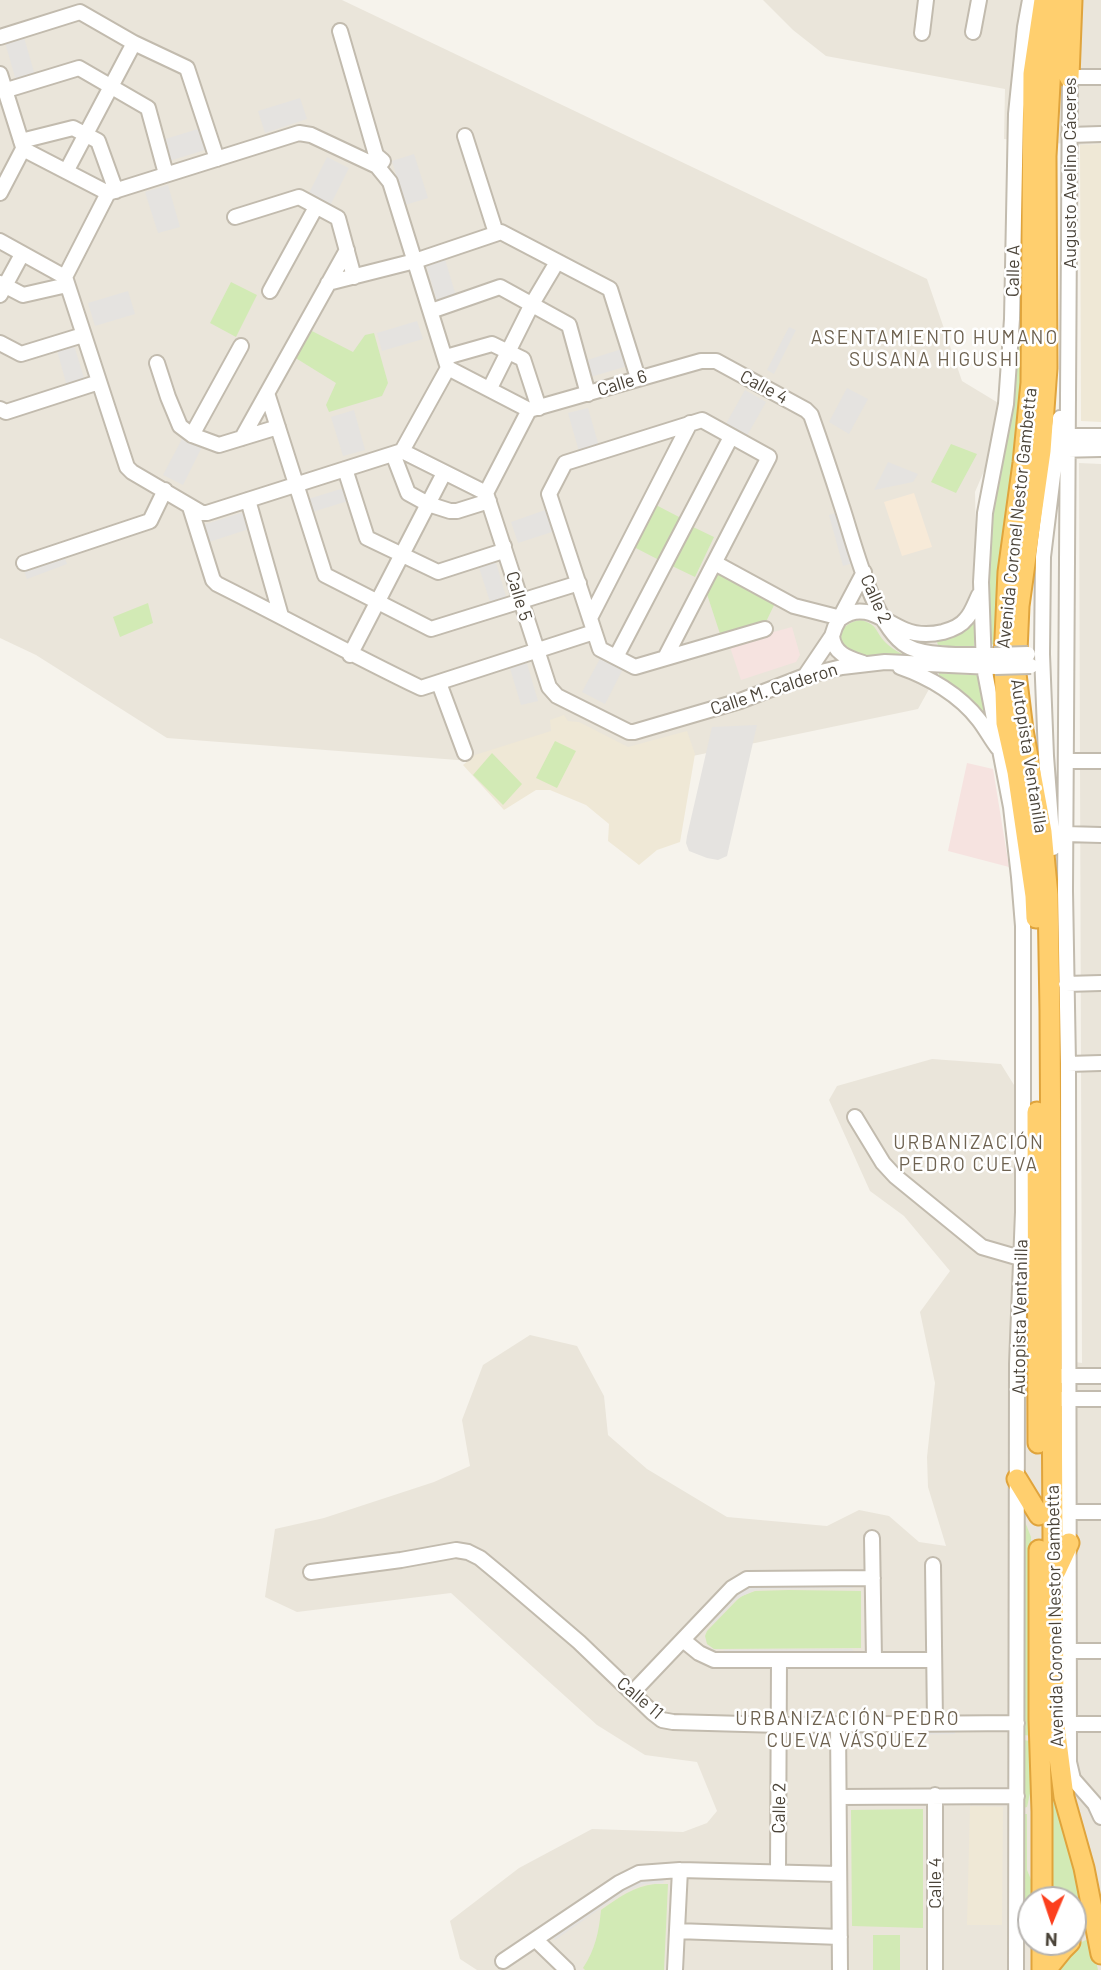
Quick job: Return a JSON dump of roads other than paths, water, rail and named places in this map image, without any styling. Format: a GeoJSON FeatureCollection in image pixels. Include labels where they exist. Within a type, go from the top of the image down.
{"type":"FeatureCollection","features":[{"type":"Feature","properties":{"kind":"highway","name":"Avenida Coronel Nestor Gambetta"},"geometry":{"type":"LineString","coordinates":[[1012,660],[1008,572],[1031,383],[1033,74],[1044,0]]}},
{"type":"Feature","properties":{"kind":"highway","name":"Avenida Coronel Nestor Gambetta"},"geometry":{"type":"LineString","coordinates":[[1012,660],[1041,451],[1047,368],[1046,156],[1051,65],[1060,0]]}},
{"type":"Feature","properties":{"kind":"highway"},"geometry":{"type":"LineString","coordinates":[[1069,77],[1072,0]]}},
{"type":"Feature","properties":{"kind":"highway","name":"Autopista Ventanilla"},"geometry":{"type":"LineString","coordinates":[[1012,660],[1042,832],[1048,895],[1052,1399]]}},
{"type":"Feature","properties":{"kind":"highway","name":"Autopista Ventanilla"},"geometry":{"type":"LineString","coordinates":[[1012,660],[1006,723],[1017,772],[1035,896],[1052,1376]]}},
{"type":"Feature","properties":{"kind":"highway"},"geometry":{"type":"LineString","coordinates":[[1050,1011],[1066,984]]}},
{"type":"Feature","properties":{"kind":"highway","name":"Avenida Coronel Nestor Gambetta"},"geometry":{"type":"LineString","coordinates":[[1042,1886],[1039,1515],[1052,1399]]}},
{"type":"Feature","properties":{"kind":"highway","name":"Avenida Coronel Nestor Gambetta"},"geometry":{"type":"LineString","coordinates":[[1052,1399],[1056,1744],[1064,1797],[1084,1868],[1101,1954]]}},
{"type":"Feature","properties":{"kind":"highway"},"geometry":{"type":"LineString","coordinates":[[1017,1479],[1039,1515]]}},
{"type":"Feature","properties":{"kind":"highway"},"geometry":{"type":"LineString","coordinates":[[1053,1578],[1069,1543]]}},
{"type":"Feature","properties":{"kind":"highway"},"geometry":{"type":"LineString","coordinates":[[1044,1970],[1057,1956]]}},
{"type":"Feature","properties":{"kind":"street"},"geometry":{"type":"LineString","coordinates":[[922,33],[926,0]]}},
{"type":"Feature","properties":{"kind":"street"},"geometry":{"type":"LineString","coordinates":[[973,32],[979,0]]}},
{"type":"Feature","properties":{"kind":"street","name":"Calle A"},"geometry":{"type":"LineString","coordinates":[[1012,660],[981,591],[985,513],[1006,404],[1012,319],[1016,114],[1030,0]]}},
{"type":"Feature","properties":{"kind":"street","name":"Augusto Avelino Cáceres"},"geometry":{"type":"LineString","coordinates":[[1062,443],[1069,346],[1069,77],[1081,0]]}},
{"type":"Feature","properties":{"kind":"street"},"geometry":{"type":"LineString","coordinates":[[0,37],[80,12],[134,43],[187,68],[217,159]]}},
{"type":"Feature","properties":{"kind":"street"},"geometry":{"type":"LineString","coordinates":[[340,31],[376,155],[390,182],[447,363],[534,409]]}},
{"type":"Feature","properties":{"kind":"street"},"geometry":{"type":"LineString","coordinates":[[68,168],[134,43]]}},
{"type":"Feature","properties":{"kind":"street"},"geometry":{"type":"LineString","coordinates":[[10,89],[79,68],[148,108],[166,174]]}},
{"type":"Feature","properties":{"kind":"street"},"geometry":{"type":"LineString","coordinates":[[0,74],[22,145],[0,193]]}},
{"type":"Feature","properties":{"kind":"street"},"geometry":{"type":"LineString","coordinates":[[1069,77],[1101,77]]}},
{"type":"Feature","properties":{"kind":"street"},"geometry":{"type":"LineString","coordinates":[[20,258],[2,287],[23,295],[66,281],[112,192],[98,141],[86,134],[73,128],[22,145]]}},
{"type":"Feature","properties":{"kind":"street"},"geometry":{"type":"LineString","coordinates":[[22,145],[112,192],[299,133],[311,135],[380,164]]}},
{"type":"Feature","properties":{"kind":"street"},"geometry":{"type":"LineString","coordinates":[[1069,135],[1101,134]]}},
{"type":"Feature","properties":{"kind":"street"},"geometry":{"type":"LineString","coordinates":[[465,136],[498,233]]}},
{"type":"Feature","properties":{"kind":"street"},"geometry":{"type":"LineString","coordinates":[[236,217],[299,197],[338,218],[354,277]]}},
{"type":"Feature","properties":{"kind":"street"},"geometry":{"type":"LineString","coordinates":[[270,291],[316,207]]}},
{"type":"Feature","properties":{"kind":"street"},"geometry":{"type":"LineString","coordinates":[[328,283],[415,261],[498,233],[610,289],[638,378]]}},
{"type":"Feature","properties":{"kind":"street"},"geometry":{"type":"LineString","coordinates":[[0,241],[66,281],[127,467],[196,510],[207,513],[398,453],[487,497]]}},
{"type":"Feature","properties":{"kind":"street"},"geometry":{"type":"LineString","coordinates":[[242,438],[347,250]]}},
{"type":"Feature","properties":{"kind":"street"},"geometry":{"type":"LineString","coordinates":[[491,386],[532,304],[557,262]]}},
{"type":"Feature","properties":{"kind":"street"},"geometry":{"type":"LineString","coordinates":[[431,310],[498,287],[532,304],[569,325],[588,394]]}},
{"type":"Feature","properties":{"kind":"street"},"geometry":{"type":"LineString","coordinates":[[0,343],[21,354],[83,335]]}},
{"type":"Feature","properties":{"kind":"street"},"geometry":{"type":"LineString","coordinates":[[490,344],[508,351],[525,362],[534,409],[487,497],[457,511],[450,511],[428,504],[408,493],[398,453],[447,363],[490,344]]}},
{"type":"Feature","properties":{"kind":"street"},"geometry":{"type":"LineString","coordinates":[[192,435],[241,346]]}},
{"type":"Feature","properties":{"kind":"street","name":"Calle 6"},"geometry":{"type":"LineString","coordinates":[[534,409],[701,361],[716,361]]}},
{"type":"Feature","properties":{"kind":"street","name":"Calle 4"},"geometry":{"type":"LineString","coordinates":[[716,361],[811,415]]}},
{"type":"Feature","properties":{"kind":"street"},"geometry":{"type":"LineString","coordinates":[[157,363],[180,426],[192,435],[219,445],[278,427]]}},
{"type":"Feature","properties":{"kind":"street"},"geometry":{"type":"LineString","coordinates":[[0,409],[6,412],[99,382]]}},
{"type":"Feature","properties":{"kind":"street"},"geometry":{"type":"LineString","coordinates":[[267,393],[324,574],[431,629],[579,583]]}},
{"type":"Feature","properties":{"kind":"street","name":"Calle 2"},"geometry":{"type":"LineString","coordinates":[[811,415],[864,572],[882,618],[891,633],[915,650],[1012,660]]}},
{"type":"Feature","properties":{"kind":"street"},"geometry":{"type":"LineString","coordinates":[[665,658],[769,457],[705,421],[568,461],[562,465],[549,494],[599,648],[636,666],[665,658],[765,629]]}},
{"type":"Feature","properties":{"kind":"street"},"geometry":{"type":"LineString","coordinates":[[196,510],[215,582],[350,654],[421,688],[536,651],[592,625],[691,423]]}},
{"type":"Feature","properties":{"kind":"street"},"geometry":{"type":"LineString","coordinates":[[1062,443],[1101,436]]}},
{"type":"Feature","properties":{"kind":"street"},"geometry":{"type":"LineString","coordinates":[[616,657],[731,437]]}},
{"type":"Feature","properties":{"kind":"street"},"geometry":{"type":"LineString","coordinates":[[1062,443],[1101,449]]}},
{"type":"Feature","properties":{"kind":"street","name":"Autopista Ventanilla"},"geometry":{"type":"LineString","coordinates":[[1016,1970],[1017,1364],[1023,1212],[1023,926],[1016,838],[1001,754],[1012,660],[1043,557],[1062,443]]}},
{"type":"Feature","properties":{"kind":"street","name":"Autopista Ventanilla"},"geometry":{"type":"LineString","coordinates":[[1062,443],[1068,1064],[1052,1399],[1069,1512],[1070,1774],[1076,1785],[1095,1804],[1101,1817]]}},
{"type":"Feature","properties":{"kind":"street"},"geometry":{"type":"LineString","coordinates":[[345,469],[366,538],[401,556],[438,572],[500,552],[504,546]]}},
{"type":"Feature","properties":{"kind":"street"},"geometry":{"type":"LineString","coordinates":[[350,654],[442,477]]}},
{"type":"Feature","properties":{"kind":"street"},"geometry":{"type":"LineString","coordinates":[[24,563],[150,521],[165,490]]}},
{"type":"Feature","properties":{"kind":"street","name":"Calle 5"},"geometry":{"type":"LineString","coordinates":[[487,497],[549,687],[557,696],[629,732],[635,732]]}},
{"type":"Feature","properties":{"kind":"street"},"geometry":{"type":"LineString","coordinates":[[248,500],[281,616]]}},
{"type":"Feature","properties":{"kind":"street"},"geometry":{"type":"LineString","coordinates":[[715,563],[794,606],[841,618],[848,613],[870,612],[920,634],[949,630],[967,618],[981,591]]}},
{"type":"Feature","properties":{"kind":"street"},"geometry":{"type":"LineString","coordinates":[[805,676],[832,636],[864,572]]}},
{"type":"Feature","properties":{"kind":"street"},"geometry":{"type":"LineString","coordinates":[[832,636],[840,653],[864,663]]}},
{"type":"Feature","properties":{"kind":"street","name":"Autopista Ventanilla"},"geometry":{"type":"LineString","coordinates":[[1012,660],[1046,756],[1055,875],[1065,891]]}},
{"type":"Feature","properties":{"kind":"street","name":"Calle M. Calderon"},"geometry":{"type":"LineString","coordinates":[[635,732],[740,701],[805,676],[842,667],[886,662],[1012,660]]}},
{"type":"Feature","properties":{"kind":"street"},"geometry":{"type":"LineString","coordinates":[[886,662],[936,683],[957,698],[978,718],[1001,754]]}},
{"type":"Feature","properties":{"kind":"street"},"geometry":{"type":"LineString","coordinates":[[439,683],[466,753]]}},
{"type":"Feature","properties":{"kind":"street"},"geometry":{"type":"LineString","coordinates":[[1066,761],[1101,761]]}},
{"type":"Feature","properties":{"kind":"street"},"geometry":{"type":"LineString","coordinates":[[1065,834],[1101,835]]}},
{"type":"Feature","properties":{"kind":"street"},"geometry":{"type":"LineString","coordinates":[[1066,984],[1101,983]]}},
{"type":"Feature","properties":{"kind":"street"},"geometry":{"type":"LineString","coordinates":[[1068,1064],[1101,1063]]}},
{"type":"Feature","properties":{"kind":"street"},"geometry":{"type":"LineString","coordinates":[[855,1117],[883,1163],[895,1176],[982,1247],[1020,1258]]}},
{"type":"Feature","properties":{"kind":"street"},"geometry":{"type":"LineString","coordinates":[[1052,1376],[1101,1376]]}},
{"type":"Feature","properties":{"kind":"street"},"geometry":{"type":"LineString","coordinates":[[1052,1399],[1101,1399]]}},
{"type":"Feature","properties":{"kind":"street"},"geometry":{"type":"LineString","coordinates":[[1069,1512],[1101,1512]]}},
{"type":"Feature","properties":{"kind":"street"},"geometry":{"type":"LineString","coordinates":[[872,1538],[874,1659]]}},
{"type":"Feature","properties":{"kind":"street","name":"Calle 11"},"geometry":{"type":"LineString","coordinates":[[311,1572],[456,1550],[468,1552],[503,1577],[570,1634],[662,1720],[780,1725],[1017,1723]]}},
{"type":"Feature","properties":{"kind":"street"},"geometry":{"type":"LineString","coordinates":[[933,1565],[935,1722]]}},
{"type":"Feature","properties":{"kind":"street"},"geometry":{"type":"LineString","coordinates":[[632,1693],[732,1588],[747,1579],[873,1578]]}},
{"type":"Feature","properties":{"kind":"street"},"geometry":{"type":"LineString","coordinates":[[683,1640],[699,1653],[715,1660],[933,1660]]}},
{"type":"Feature","properties":{"kind":"street"},"geometry":{"type":"LineString","coordinates":[[1068,1651],[1101,1651]]}},
{"type":"Feature","properties":{"kind":"street","name":"Calle 2"},"geometry":{"type":"LineString","coordinates":[[778,1872],[779,1660]]}},
{"type":"Feature","properties":{"kind":"street"},"geometry":{"type":"LineString","coordinates":[[838,1724],[840,1970]]}},
{"type":"Feature","properties":{"kind":"street"},"geometry":{"type":"LineString","coordinates":[[1069,1724],[1101,1724]]}},
{"type":"Feature","properties":{"kind":"street","name":"Calle 4"},"geometry":{"type":"LineString","coordinates":[[935,1795],[935,1970]]}},
{"type":"Feature","properties":{"kind":"street"},"geometry":{"type":"LineString","coordinates":[[839,1797],[1017,1796]]}},
{"type":"Feature","properties":{"kind":"street"},"geometry":{"type":"LineString","coordinates":[[503,1961],[639,1873],[680,1870],[838,1874]]}},
{"type":"Feature","properties":{"kind":"street"},"geometry":{"type":"LineString","coordinates":[[676,1970],[680,1870]]}},
{"type":"Feature","properties":{"kind":"street"},"geometry":{"type":"LineString","coordinates":[[677,1931],[839,1937]]}},
{"type":"Feature","properties":{"kind":"street"},"geometry":{"type":"LineString","coordinates":[[536,1940],[566,1970]]}},
{"type":"Feature","properties":{"kind":"district","name":"ASENTAMIENTO HUMANO SUSANA HIGUSHI"},"geometry":{"type":"Point","coordinates":[935,349]}},
{"type":"Feature","properties":{"kind":"district","name":"URBANIZACIÓN PEDRO CUEVA"},"geometry":{"type":"Point","coordinates":[969,1154]}},
{"type":"Feature","properties":{"kind":"district","name":"URBANIZACIÓN PEDRO CUEVA VÁSQUEZ"},"geometry":{"type":"Point","coordinates":[848,1730]}}]}
